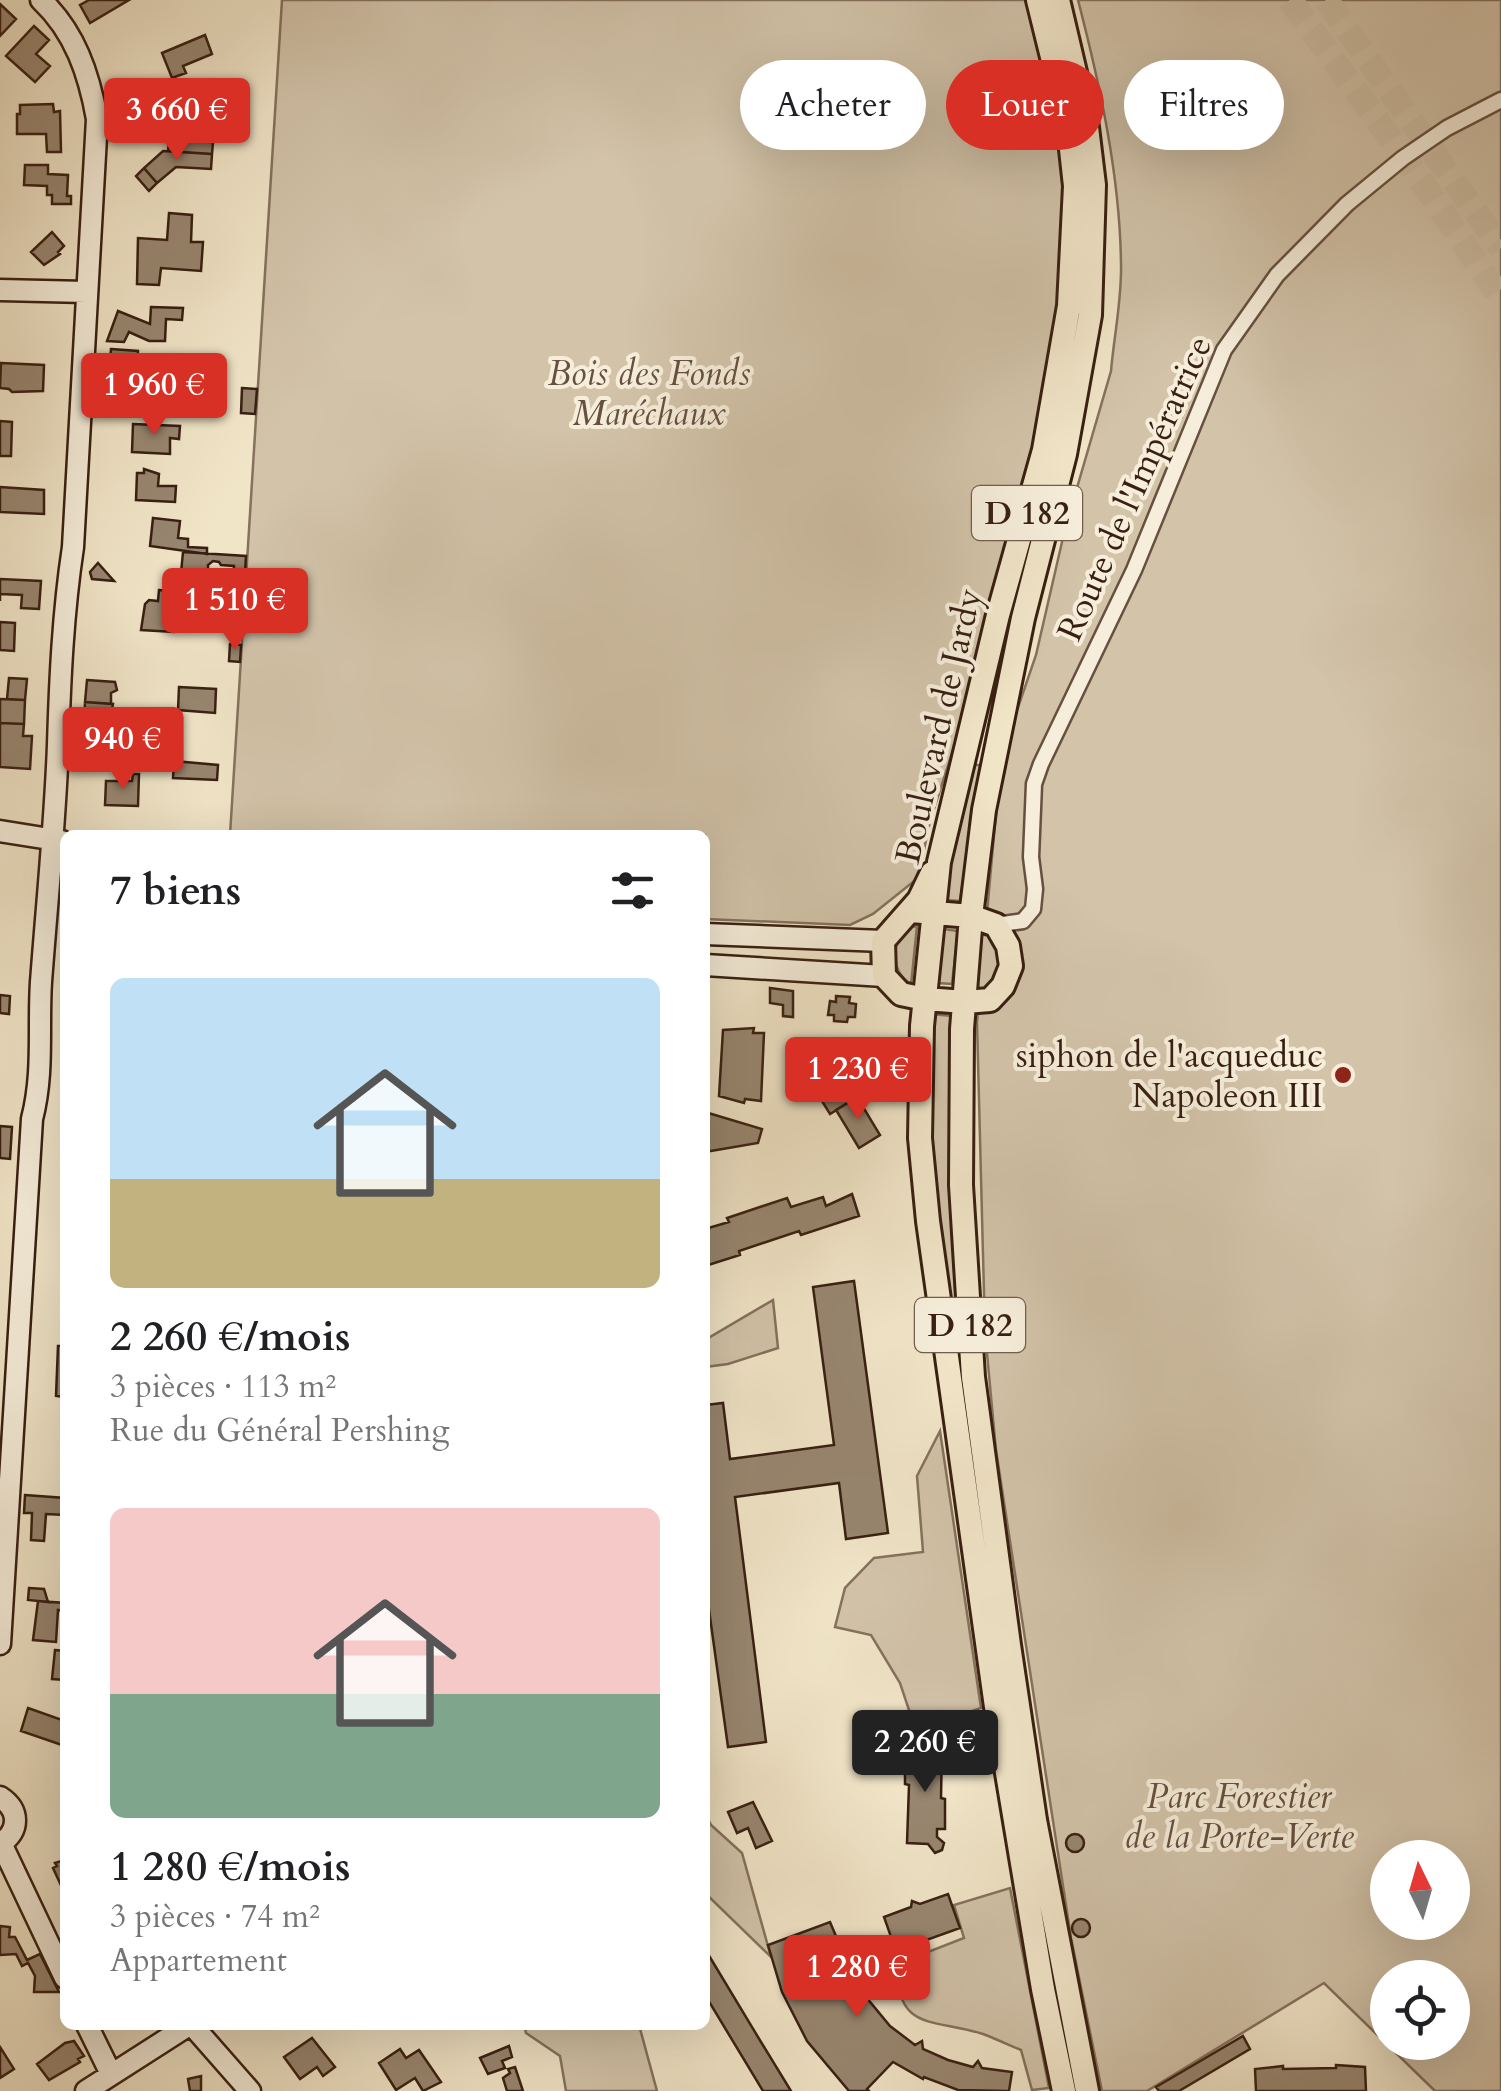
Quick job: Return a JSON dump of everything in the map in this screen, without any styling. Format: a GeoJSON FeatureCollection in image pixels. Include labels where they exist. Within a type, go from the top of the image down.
{"type":"FeatureCollection","features":[{"type":"Feature","properties":{"kind":"main road","name":"Boulevard de Jardy"},"geometry":{"type":"LineString","coordinates":[[924,999],[922,912],[939,862],[998,615],[1044,450],[1069,306],[1075,186],[1068,122],[1038,0]]}},
{"type":"Feature","properties":{"kind":"main road","name":"Boulevard de Jardy"},"geometry":{"type":"LineString","coordinates":[[965,1002],[984,810],[1024,618],[1065,454],[1090,315],[1094,185],[1086,118],[1058,0]]}},
{"type":"Feature","properties":{"kind":"main road"},"geometry":{"type":"LineString","coordinates":[[922,912],[971,916],[996,925],[1008,946],[1011,966],[1003,986],[990,1000],[965,1002],[901,994],[884,976],[883,941],[922,912]]}},
{"type":"Feature","properties":{"kind":"main road","name":"D 182"},"geometry":{"type":"LineString","coordinates":[[924,999],[920,1138],[928,1221],[996,1707],[1064,2091]]}},
{"type":"Feature","properties":{"kind":"main road","name":"D 182"},"geometry":{"type":"LineString","coordinates":[[965,1002],[962,1184],[973,1377],[1035,1820],[1087,2091]]}},
{"type":"Feature","properties":{"kind":"street"},"geometry":{"type":"LineString","coordinates":[[0,1644],[30,1138],[38,1097],[40,998],[59,840],[97,119],[81,58],[45,1]]}},
{"type":"Feature","properties":{"kind":"street","name":"Route de l'Impératrice"},"geometry":{"type":"LineString","coordinates":[[996,925],[1023,921],[1033,909],[1036,887],[1030,857],[1034,784],[1040,764],[1134,570],[1224,350],[1277,275],[1347,204],[1402,158],[1447,128],[1501,100]]}},
{"type":"Feature","properties":{"kind":"street"},"geometry":{"type":"LineString","coordinates":[[0,290],[86,292]]}},
{"type":"Feature","properties":{"kind":"street"},"geometry":{"type":"LineString","coordinates":[[0,831],[59,840]]}},
{"type":"Feature","properties":{"kind":"street"},"geometry":{"type":"LineString","coordinates":[[710,934],[883,941]]}},
{"type":"Feature","properties":{"kind":"street"},"geometry":{"type":"LineString","coordinates":[[710,965],[884,976]]}},
{"type":"Feature","properties":{"kind":"street"},"geometry":{"type":"LineString","coordinates":[[0,1797],[12,1807],[15,1824],[1,1844],[60,1968]]}},
{"type":"Feature","properties":{"kind":"street"},"geometry":{"type":"LineString","coordinates":[[90,2030],[111,2074]]}},
{"type":"Feature","properties":{"kind":"street"},"geometry":{"type":"LineString","coordinates":[[86,2091],[182,2030]]}},
{"type":"Feature","properties":{"kind":"street"},"geometry":{"type":"LineString","coordinates":[[195,2030],[250,2091]]}},
{"type":"Feature","properties":{"kind":"green space","name":"Bois des Fonds Maréchaux"},"geometry":{"type":"Polygon","coordinates":[[[282,0],[1029,0],[1043,60],[946,60],[946,150],[1062,150],[1067,187],[1054,374],[984,655],[930,821],[918,878],[873,914],[850,925],[710,919],[710,830],[230,830],[282,0]]]}},
{"type":"Feature","properties":{"kind":"green space","name":"Parc Forestier de la Porte-Verte"},"geometry":{"type":"Polygon","coordinates":[[[1078,0],[1501,0],[1501,2091],[1435,2091],[1403,2060],[1470,2060],[1470,1960],[1370,1960],[1370,2028],[1324,1983],[1147,2091],[1102,2091],[1071,1938],[996,1450],[985,1332],[977,1022],[980,993],[973,992],[979,934],[985,935],[1001,757],[1036,655],[1065,529],[1111,371],[1118,318],[1120,231],[1104,114],[1104,60],[1092,60],[1078,0]]]}},
{"type":"Feature","properties":{"kind":"green space"},"geometry":{"type":"Polygon","coordinates":[[[975,765],[980,765],[960,901],[944,900],[957,831],[975,765]]]}},
{"type":"Feature","properties":{"kind":"green space"},"geometry":{"type":"Polygon","coordinates":[[[917,926],[911,985],[899,972],[895,951],[905,928],[917,926]]]}},
{"type":"Feature","properties":{"kind":"green space"},"geometry":{"type":"Polygon","coordinates":[[[943,929],[958,931],[952,984],[937,983],[943,929]]]}},
{"type":"Feature","properties":{"kind":"green space"},"geometry":{"type":"Polygon","coordinates":[[[930,1014],[953,1016],[949,1096],[954,1255],[969,1414],[1000,1651],[933,1203],[927,1066],[930,1014]]]}},
{"type":"Feature","properties":{"kind":"green space"},"geometry":{"type":"Polygon","coordinates":[[[773,1300],[778,1348],[710,1366],[710,1337],[773,1300]]]}},
{"type":"Feature","properties":{"kind":"green space"},"geometry":{"type":"Polygon","coordinates":[[[940,1431],[981,1708],[916,1731],[900,1683],[871,1635],[835,1627],[845,1588],[874,1558],[923,1552],[917,1476],[940,1431]]]}},
{"type":"Feature","properties":{"kind":"green space"},"geometry":{"type":"Polygon","coordinates":[[[710,1823],[742,1853],[771,1957],[710,1898],[710,1823]]]}},
{"type":"Feature","properties":{"kind":"green space"},"geometry":{"type":"Polygon","coordinates":[[[1010,1888],[1049,2088],[1032,2090],[1021,2050],[983,2034],[921,2019],[903,2002],[898,1986],[897,1964],[964,1938],[954,1905],[1010,1888]]]}},
{"type":"Feature","properties":{"kind":"green space"},"geometry":{"type":"Polygon","coordinates":[[[525,2030],[640,2030],[657,2091],[566,2091],[560,2056],[525,2030]]]}},
{"type":"Feature","properties":{"kind":"building"},"geometry":{"type":"Polygon","coordinates":[[[89,0],[129,0],[90,23],[80,5],[89,0]]]}},
{"type":"Feature","properties":{"kind":"building"},"geometry":{"type":"Polygon","coordinates":[[[0,4],[16,19],[0,36],[0,4]]]}},
{"type":"Feature","properties":{"kind":"building"},"geometry":{"type":"Polygon","coordinates":[[[34,26],[49,40],[36,54],[50,66],[35,82],[6,56],[34,26]]]}},
{"type":"Feature","properties":{"kind":"building"},"geometry":{"type":"Polygon","coordinates":[[[205,35],[212,54],[183,66],[186,73],[172,78],[162,53],[205,35]]]}},
{"type":"Feature","properties":{"kind":"building"},"geometry":{"type":"Polygon","coordinates":[[[53,104],[54,112],[60,111],[61,152],[47,152],[46,134],[17,134],[20,105],[53,104]]]}},
{"type":"Feature","properties":{"kind":"building"},"geometry":{"type":"Polygon","coordinates":[[[129,106],[153,107],[152,128],[127,127],[129,106]]]}},
{"type":"Feature","properties":{"kind":"building"},"geometry":{"type":"Polygon","coordinates":[[[169,140],[213,142],[212,154],[168,151],[169,140]]]}},
{"type":"Feature","properties":{"kind":"building"},"geometry":{"type":"Polygon","coordinates":[[[163,151],[212,154],[211,169],[176,167],[157,183],[144,168],[163,151]]]}},
{"type":"Feature","properties":{"kind":"building"},"geometry":{"type":"Polygon","coordinates":[[[25,165],[48,165],[48,174],[68,175],[67,196],[71,196],[71,204],[52,204],[47,186],[24,185],[25,165]]]}},
{"type":"Feature","properties":{"kind":"building"},"geometry":{"type":"Polygon","coordinates":[[[144,168],[157,183],[149,191],[136,176],[144,168]]]}},
{"type":"Feature","properties":{"kind":"building"},"geometry":{"type":"Polygon","coordinates":[[[169,213],[192,215],[191,242],[203,242],[201,271],[161,268],[159,285],[137,284],[138,238],[167,240],[169,213]]]}},
{"type":"Feature","properties":{"kind":"building"},"geometry":{"type":"Polygon","coordinates":[[[52,232],[64,246],[60,254],[44,265],[31,252],[52,232]]]}},
{"type":"Feature","properties":{"kind":"building"},"geometry":{"type":"Polygon","coordinates":[[[151,307],[183,308],[182,320],[166,319],[165,341],[149,341],[129,332],[124,342],[107,341],[118,311],[150,324],[151,307]]]}},
{"type":"Feature","properties":{"kind":"building"},"geometry":{"type":"Polygon","coordinates":[[[111,349],[138,351],[136,373],[109,374],[111,349]]]}},
{"type":"Feature","properties":{"kind":"building"},"geometry":{"type":"Polygon","coordinates":[[[1,363],[44,365],[43,391],[12,392],[0,388],[1,363]]]}},
{"type":"Feature","properties":{"kind":"building"},"geometry":{"type":"Polygon","coordinates":[[[163,365],[185,366],[185,372],[194,372],[194,381],[182,381],[180,405],[158,404],[163,365]]]}},
{"type":"Feature","properties":{"kind":"building"},"geometry":{"type":"Polygon","coordinates":[[[242,388],[257,389],[255,414],[241,413],[242,388]]]}},
{"type":"Feature","properties":{"kind":"building"},"geometry":{"type":"Polygon","coordinates":[[[0,421],[12,422],[11,456],[0,456],[0,421]]]}},
{"type":"Feature","properties":{"kind":"building"},"geometry":{"type":"Polygon","coordinates":[[[133,424],[180,426],[179,439],[170,438],[170,454],[132,452],[133,424]]]}},
{"type":"Feature","properties":{"kind":"building"},"geometry":{"type":"Polygon","coordinates":[[[144,469],[159,474],[158,486],[176,486],[175,502],[136,500],[137,473],[144,473],[144,469]]]}},
{"type":"Feature","properties":{"kind":"building"},"geometry":{"type":"Polygon","coordinates":[[[0,487],[44,490],[44,514],[0,512],[0,487]]]}},
{"type":"Feature","properties":{"kind":"building"},"geometry":{"type":"Polygon","coordinates":[[[153,518],[180,521],[178,538],[188,539],[188,547],[207,548],[207,554],[150,546],[153,518]]]}},
{"type":"Feature","properties":{"kind":"building"},"geometry":{"type":"Polygon","coordinates":[[[183,552],[246,556],[244,589],[233,588],[234,566],[219,562],[208,565],[208,574],[202,577],[184,576],[183,552]]]}},
{"type":"Feature","properties":{"kind":"building"},"geometry":{"type":"Polygon","coordinates":[[[98,563],[114,581],[92,579],[90,572],[98,563]]]}},
{"type":"Feature","properties":{"kind":"building"},"geometry":{"type":"Polygon","coordinates":[[[0,579],[41,581],[39,609],[21,608],[22,595],[0,594],[0,579]]]}},
{"type":"Feature","properties":{"kind":"building"},"geometry":{"type":"Polygon","coordinates":[[[159,590],[180,592],[174,632],[141,630],[145,604],[158,601],[159,590]]]}},
{"type":"Feature","properties":{"kind":"building"},"geometry":{"type":"Polygon","coordinates":[[[0,622],[15,623],[14,651],[0,650],[0,622]]]}},
{"type":"Feature","properties":{"kind":"building"},"geometry":{"type":"Polygon","coordinates":[[[230,644],[241,645],[240,662],[229,661],[230,644]]]}},
{"type":"Feature","properties":{"kind":"building"},"geometry":{"type":"Polygon","coordinates":[[[9,678],[27,679],[25,700],[7,699],[9,678]]]}},
{"type":"Feature","properties":{"kind":"building"},"geometry":{"type":"Polygon","coordinates":[[[87,680],[115,682],[117,690],[111,693],[111,704],[85,702],[87,680]]]}},
{"type":"Feature","properties":{"kind":"building"},"geometry":{"type":"Polygon","coordinates":[[[179,687],[216,689],[215,713],[178,710],[179,687]]]}},
{"type":"Feature","properties":{"kind":"building"},"geometry":{"type":"Polygon","coordinates":[[[0,699],[25,700],[24,724],[0,723],[0,699]]]}},
{"type":"Feature","properties":{"kind":"building"},"geometry":{"type":"Polygon","coordinates":[[[85,702],[113,704],[109,725],[84,723],[85,702]]]}},
{"type":"Feature","properties":{"kind":"building"},"geometry":{"type":"Polygon","coordinates":[[[0,723],[24,724],[23,736],[32,736],[30,769],[0,767],[0,723]]]}},
{"type":"Feature","properties":{"kind":"building"},"geometry":{"type":"Polygon","coordinates":[[[145,735],[154,735],[152,757],[144,757],[145,735]]]}},
{"type":"Feature","properties":{"kind":"building"},"geometry":{"type":"Polygon","coordinates":[[[174,761],[218,765],[217,780],[173,778],[174,761]]]}},
{"type":"Feature","properties":{"kind":"building"},"geometry":{"type":"Polygon","coordinates":[[[133,774],[139,774],[138,806],[105,805],[106,781],[132,781],[133,774]]]}},
{"type":"Feature","properties":{"kind":"building"},"geometry":{"type":"Polygon","coordinates":[[[770,988],[793,991],[793,1017],[783,1016],[783,1005],[770,1003],[770,988]]]}},
{"type":"Feature","properties":{"kind":"building"},"geometry":{"type":"Polygon","coordinates":[[[0,995],[10,996],[9,1014],[0,1013],[0,995]]]}},
{"type":"Feature","properties":{"kind":"building"},"geometry":{"type":"Polygon","coordinates":[[[836,996],[850,997],[849,1003],[856,1004],[855,1017],[848,1017],[847,1022],[834,1021],[834,1015],[828,1015],[830,1001],[836,1002],[836,996]]]}},
{"type":"Feature","properties":{"kind":"building"},"geometry":{"type":"Polygon","coordinates":[[[754,1028],[753,1033],[764,1033],[761,1101],[745,1099],[744,1103],[719,1096],[723,1030],[754,1028]]]}},
{"type":"Feature","properties":{"kind":"building"},"geometry":{"type":"Polygon","coordinates":[[[855,1082],[862,1094],[830,1114],[817,1093],[831,1085],[836,1094],[855,1082]]]}},
{"type":"Feature","properties":{"kind":"building"},"geometry":{"type":"Polygon","coordinates":[[[857,1097],[880,1135],[859,1148],[836,1110],[857,1097]]]}},
{"type":"Feature","properties":{"kind":"building"},"geometry":{"type":"Polygon","coordinates":[[[710,1113],[762,1129],[758,1143],[710,1151],[710,1113]]]}},
{"type":"Feature","properties":{"kind":"building"},"geometry":{"type":"Polygon","coordinates":[[[0,1126],[12,1127],[10,1159],[0,1158],[0,1126]]]}},
{"type":"Feature","properties":{"kind":"building"},"geometry":{"type":"Polygon","coordinates":[[[852,1194],[859,1216],[801,1235],[799,1231],[710,1264],[710,1228],[729,1222],[727,1218],[787,1198],[791,1207],[823,1197],[826,1206],[852,1194]]]}},
{"type":"Feature","properties":{"kind":"building"},"geometry":{"type":"Polygon","coordinates":[[[854,1281],[888,1533],[846,1539],[839,1483],[735,1497],[766,1742],[728,1747],[710,1617],[710,1404],[723,1403],[730,1459],[834,1445],[813,1287],[854,1281]]]}},
{"type":"Feature","properties":{"kind":"building"},"geometry":{"type":"Polygon","coordinates":[[[58,1346],[60,1346],[60,1396],[56,1396],[58,1346]]]}},
{"type":"Feature","properties":{"kind":"building"},"geometry":{"type":"Polygon","coordinates":[[[25,1495],[60,1498],[60,1515],[46,1514],[44,1541],[31,1540],[32,1513],[24,1513],[25,1495]]]}},
{"type":"Feature","properties":{"kind":"building"},"geometry":{"type":"Polygon","coordinates":[[[29,1588],[44,1589],[48,1602],[28,1600],[29,1588]]]}},
{"type":"Feature","properties":{"kind":"building"},"geometry":{"type":"Polygon","coordinates":[[[38,1601],[60,1603],[56,1642],[33,1640],[38,1601]]]}},
{"type":"Feature","properties":{"kind":"building"},"geometry":{"type":"Polygon","coordinates":[[[55,1650],[60,1650],[60,1680],[52,1679],[55,1650]]]}},
{"type":"Feature","properties":{"kind":"building"},"geometry":{"type":"Polygon","coordinates":[[[28,1708],[60,1719],[60,1744],[21,1731],[28,1708]]]}},
{"type":"Feature","properties":{"kind":"building"},"geometry":{"type":"Polygon","coordinates":[[[917,1743],[942,1743],[945,1829],[937,1829],[937,1837],[944,1843],[942,1850],[935,1853],[928,1844],[907,1843],[909,1785],[905,1784],[905,1749],[917,1747],[917,1743]]]}},
{"type":"Feature","properties":{"kind":"building"},"geometry":{"type":"Polygon","coordinates":[[[753,1802],[772,1841],[756,1848],[748,1828],[737,1833],[728,1812],[753,1802]]]}},
{"type":"Feature","properties":{"kind":"building"},"geometry":{"type":"Polygon","coordinates":[[[1075,1834],[1084,1843],[1075,1852],[1066,1843],[1075,1834]]]}},
{"type":"Feature","properties":{"kind":"building"},"geometry":{"type":"Polygon","coordinates":[[[60,1862],[60,1883],[53,1868],[60,1862]]]}},
{"type":"Feature","properties":{"kind":"building"},"geometry":{"type":"Polygon","coordinates":[[[948,1894],[960,1928],[896,1951],[884,1917],[911,1907],[912,1901],[920,1904],[948,1894]]]}},
{"type":"Feature","properties":{"kind":"building"},"geometry":{"type":"Polygon","coordinates":[[[1081,1919],[1090,1928],[1081,1937],[1072,1928],[1081,1919]]]}},
{"type":"Feature","properties":{"kind":"building"},"geometry":{"type":"Polygon","coordinates":[[[830,1922],[857,1986],[890,2026],[915,2045],[922,2041],[923,2049],[948,2060],[973,2067],[978,2061],[982,2068],[1012,2072],[1009,2091],[958,2090],[923,2079],[893,2062],[869,2091],[849,2091],[807,2041],[782,1992],[768,1945],[830,1922]]]}},
{"type":"Feature","properties":{"kind":"building"},"geometry":{"type":"Polygon","coordinates":[[[0,1926],[10,1927],[9,1937],[15,1937],[27,1960],[40,1954],[59,1992],[34,1992],[35,1976],[28,1963],[22,1966],[16,1954],[0,1955],[0,1926]]]}},
{"type":"Feature","properties":{"kind":"building"},"geometry":{"type":"Polygon","coordinates":[[[710,1957],[791,2091],[763,2091],[710,2003],[710,1957]]]}},
{"type":"Feature","properties":{"kind":"building"},"geometry":{"type":"Polygon","coordinates":[[[1243,2036],[1250,2049],[1179,2091],[1159,2091],[1156,2087],[1243,2036]]]}},
{"type":"Feature","properties":{"kind":"building"},"geometry":{"type":"Polygon","coordinates":[[[312,2038],[335,2067],[323,2076],[317,2067],[300,2079],[284,2057],[312,2038]]]}},
{"type":"Feature","properties":{"kind":"building"},"geometry":{"type":"Polygon","coordinates":[[[74,2041],[84,2056],[49,2080],[37,2064],[65,2043],[74,2041]]]}},
{"type":"Feature","properties":{"kind":"building"},"geometry":{"type":"Polygon","coordinates":[[[509,2046],[512,2057],[502,2061],[505,2068],[488,2074],[480,2058],[509,2046]]]}},
{"type":"Feature","properties":{"kind":"building"},"geometry":{"type":"Polygon","coordinates":[[[0,2047],[14,2069],[0,2078],[0,2047]]]}},
{"type":"Feature","properties":{"kind":"building"},"geometry":{"type":"Polygon","coordinates":[[[400,2049],[406,2058],[419,2050],[441,2082],[423,2091],[415,2078],[396,2090],[379,2063],[400,2049]]]}},
{"type":"Feature","properties":{"kind":"building"},"geometry":{"type":"Polygon","coordinates":[[[515,2067],[523,2091],[507,2091],[503,2078],[510,2073],[508,2069],[515,2067]]]}},
{"type":"Feature","properties":{"kind":"building"},"geometry":{"type":"Polygon","coordinates":[[[1365,2067],[1366,2091],[1256,2091],[1255,2069],[1365,2067]]]}},
{"type":"Feature","properties":{"kind":"building"},"geometry":{"type":"Polygon","coordinates":[[[201,2076],[201,2091],[190,2091],[188,2079],[201,2076]]]}},
{"type":"Feature","properties":{"kind":"tunnel"},"geometry":{"type":"LineString","coordinates":[[1290,0],[1420,179],[1501,299]]}},
{"type":"Feature","properties":{"kind":"tunnel"},"geometry":{"type":"LineString","coordinates":[[1326,0],[1501,248]]}},
{"type":"Feature","properties":{"kind":"place","name":"siphon de l'acqueduc Napoleon III"},"geometry":{"type":"Point","coordinates":[1343,1075]}}]}
